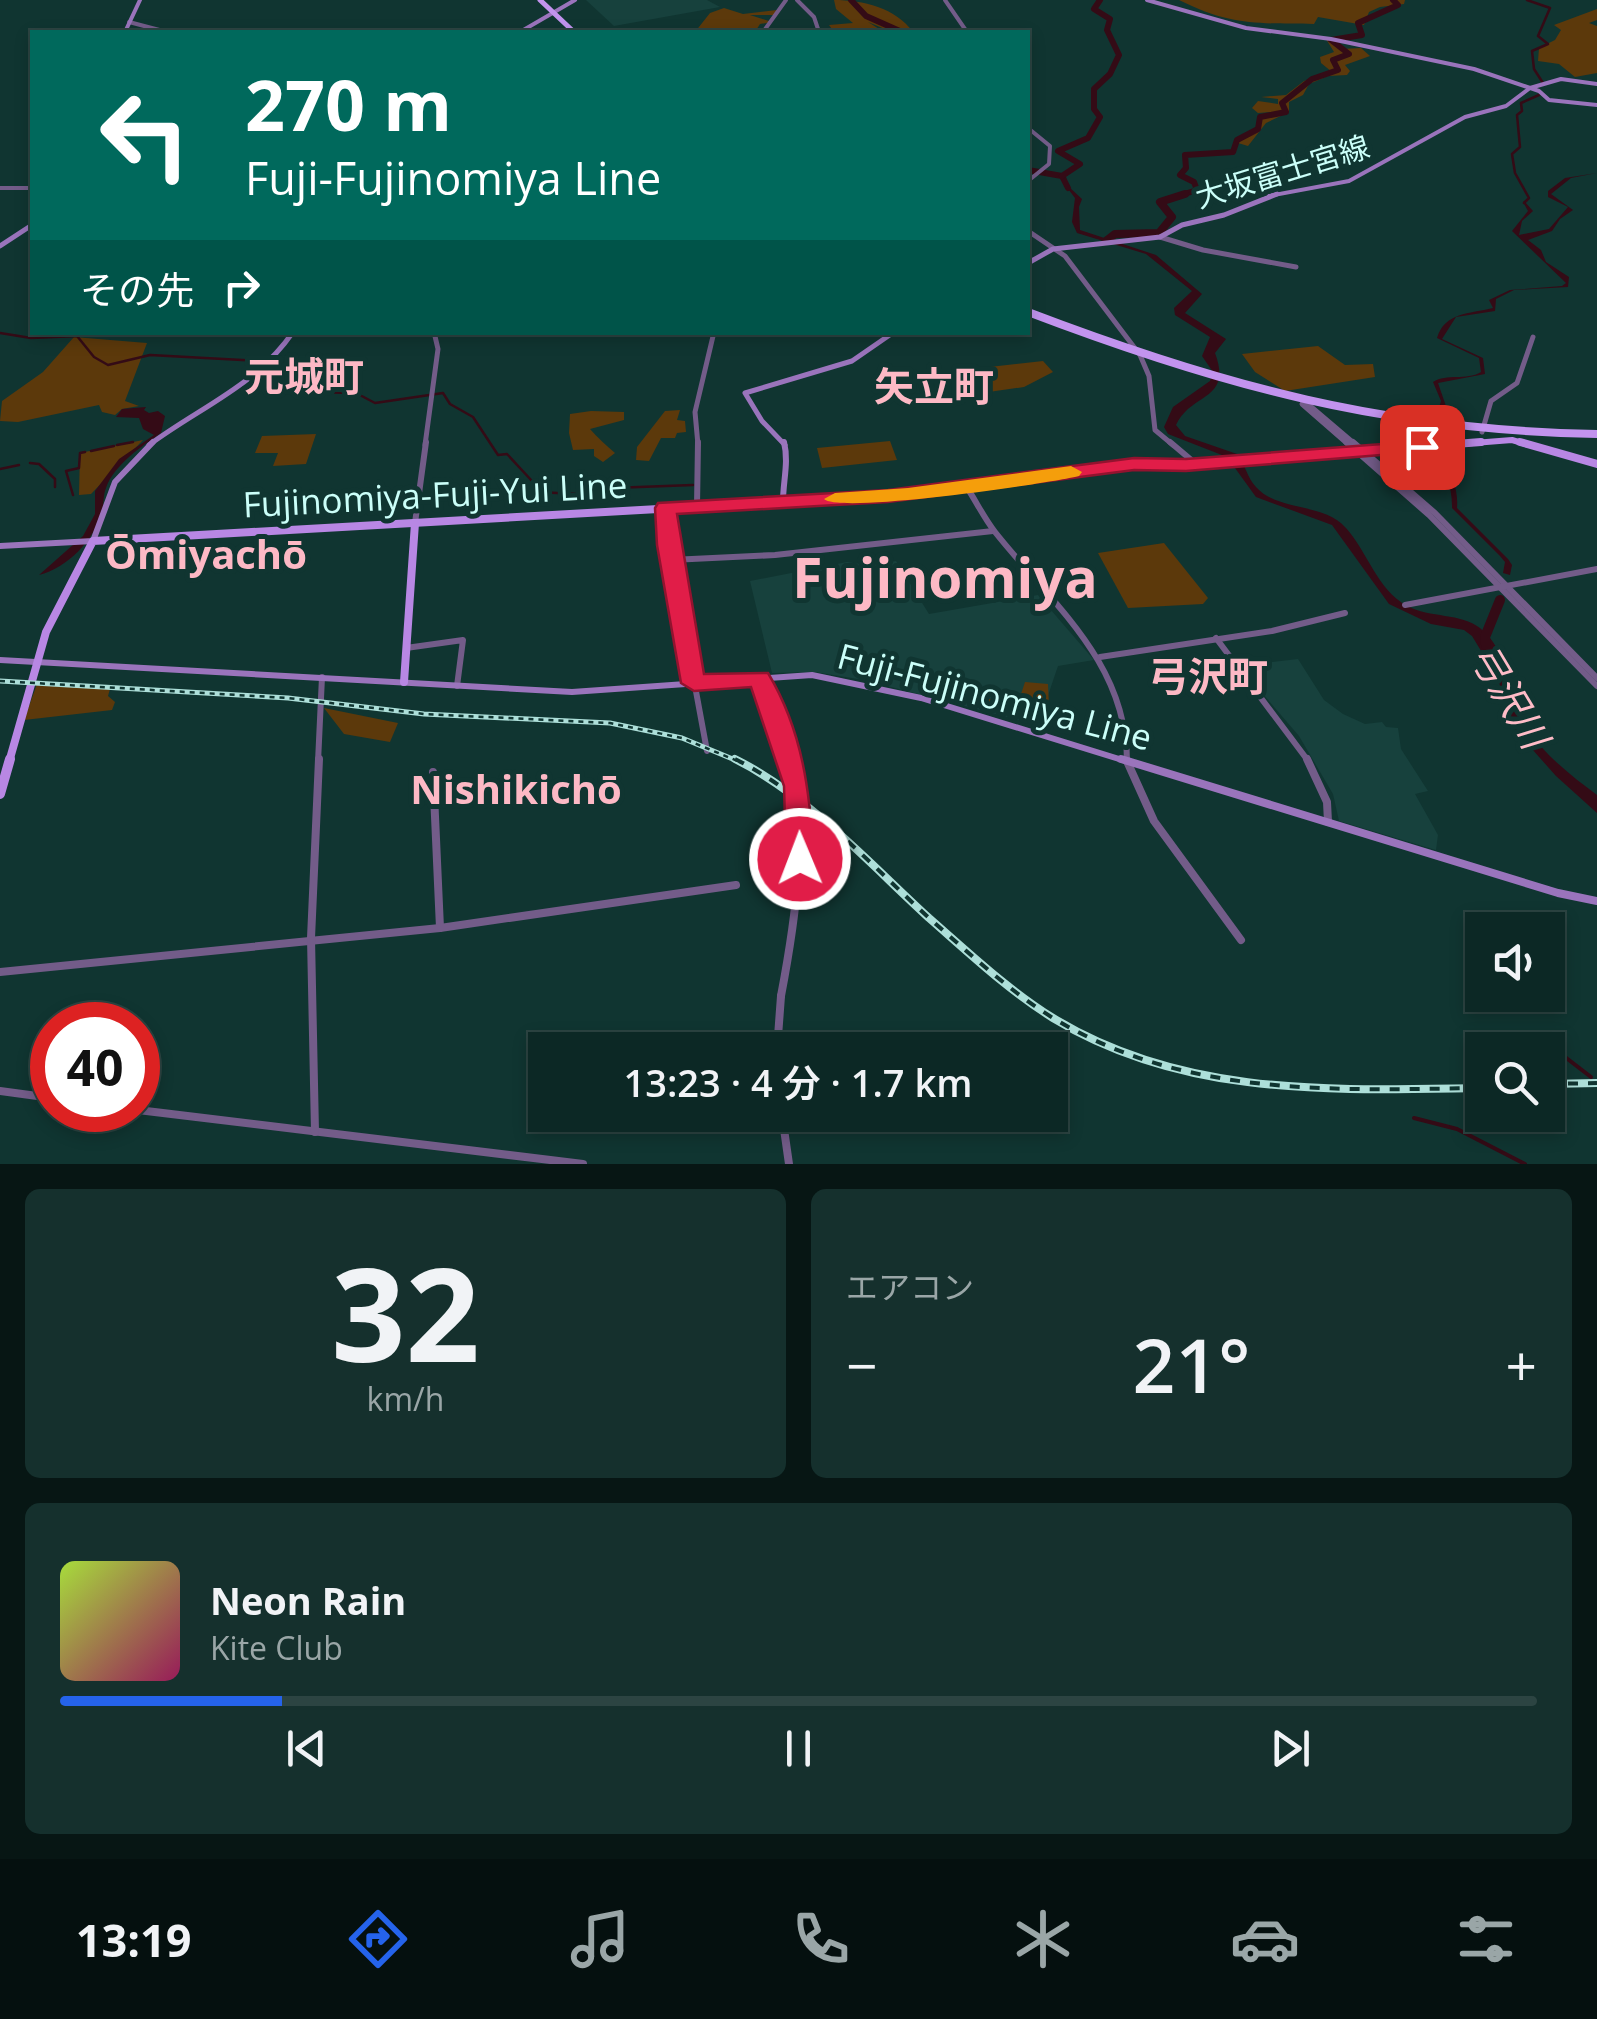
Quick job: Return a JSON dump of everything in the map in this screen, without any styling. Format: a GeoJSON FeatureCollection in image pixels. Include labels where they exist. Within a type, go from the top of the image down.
{"type":"FeatureCollection","features":[{"type":"Feature","properties":{"kind":"highway"},"geometry":{"type":"LineString","coordinates":[[538,0],[569,30]]}},
{"type":"Feature","properties":{"kind":"highway"},"geometry":{"type":"LineString","coordinates":[[1030,311],[1138,353],[1307,404],[1482,430],[1597,432]]}},
{"type":"Feature","properties":{"kind":"main road"},"geometry":{"type":"LineString","coordinates":[[126,30],[140,0]]}},
{"type":"Feature","properties":{"kind":"main road"},"geometry":{"type":"LineString","coordinates":[[524,30],[575,0]]}},
{"type":"Feature","properties":{"kind":"main road"},"geometry":{"type":"LineString","coordinates":[[1147,0],[1246,28],[1334,40],[1488,72],[1552,101],[1597,104]]}},
{"type":"Feature","properties":{"kind":"main road","name":"大坂富士宮線"},"geometry":{"type":"LineString","coordinates":[[1030,262],[1053,248],[1160,238],[1182,225],[1224,215],[1274,194],[1312,190],[1349,180],[1466,116],[1506,106],[1530,88],[1560,79],[1597,84]]}},
{"type":"Feature","properties":{"kind":"main road"},"geometry":{"type":"LineString","coordinates":[[0,246],[30,225]]}},
{"type":"Feature","properties":{"kind":"main road"},"geometry":{"type":"LineString","coordinates":[[0,794],[46,632],[115,482],[144,449],[271,361],[292,335]]}},
{"type":"Feature","properties":{"kind":"main road"},"geometry":{"type":"LineString","coordinates":[[782,502],[783,472],[788,459],[784,442],[762,421],[745,394],[852,361],[890,335]]}},
{"type":"Feature","properties":{"kind":"main road","name":"Fujinomiya-Fuji-Yui Line"},"geometry":{"type":"LineString","coordinates":[[90,541],[888,496],[1134,464],[1197,464],[1522,440],[1597,464]]}},
{"type":"Feature","properties":{"kind":"main road"},"geometry":{"type":"LineString","coordinates":[[404,682],[416,523]]}},
{"type":"Feature","properties":{"kind":"main road"},"geometry":{"type":"LineString","coordinates":[[0,546],[90,541]]}},
{"type":"Feature","properties":{"kind":"main road","name":"Fuji-Fujinomiya Line"},"geometry":{"type":"LineString","coordinates":[[0,660],[572,692],[812,675],[921,698],[1558,893],[1597,901]]}},
{"type":"Feature","properties":{"kind":"street"},"geometry":{"type":"LineString","coordinates":[[764,30],[786,0]]}},
{"type":"Feature","properties":{"kind":"street"},"geometry":{"type":"LineString","coordinates":[[797,0],[814,17],[818,30]]}},
{"type":"Feature","properties":{"kind":"street"},"geometry":{"type":"LineString","coordinates":[[945,0],[967,30]]}},
{"type":"Feature","properties":{"kind":"street"},"geometry":{"type":"LineString","coordinates":[[130,22],[159,30]]}},
{"type":"Feature","properties":{"kind":"street"},"geometry":{"type":"LineString","coordinates":[[1030,130],[1050,146],[1049,164],[1030,179]]}},
{"type":"Feature","properties":{"kind":"street"},"geometry":{"type":"LineString","coordinates":[[0,188],[30,188]]}},
{"type":"Feature","properties":{"kind":"street"},"geometry":{"type":"LineString","coordinates":[[1030,232],[1065,256],[1138,353],[1149,376],[1155,430],[1197,464]]}},
{"type":"Feature","properties":{"kind":"street"},"geometry":{"type":"LineString","coordinates":[[1160,238],[1203,250],[1296,266]]}},
{"type":"Feature","properties":{"kind":"street"},"geometry":{"type":"LineString","coordinates":[[416,523],[438,349],[435,335]]}},
{"type":"Feature","properties":{"kind":"street"},"geometry":{"type":"LineString","coordinates":[[697,506],[700,468],[695,412],[713,335]]}},
{"type":"Feature","properties":{"kind":"street"},"geometry":{"type":"LineString","coordinates":[[1482,430],[1489,400],[1495,392],[1517,383],[1533,337]]}},
{"type":"Feature","properties":{"kind":"street"},"geometry":{"type":"LineString","coordinates":[[1307,404],[1430,515],[1597,678]]}},
{"type":"Feature","properties":{"kind":"street"},"geometry":{"type":"LineString","coordinates":[[966,486],[994,531],[1068,614],[1100,657],[1122,710],[1130,748],[1126,759],[1154,820],[1241,940]]}},
{"type":"Feature","properties":{"kind":"street"},"geometry":{"type":"LineString","coordinates":[[666,508],[671,560],[707,751]]}},
{"type":"Feature","properties":{"kind":"street"},"geometry":{"type":"LineString","coordinates":[[671,560],[785,554],[994,531]]}},
{"type":"Feature","properties":{"kind":"street"},"geometry":{"type":"LineString","coordinates":[[1406,605],[1597,569]]}},
{"type":"Feature","properties":{"kind":"street"},"geometry":{"type":"LineString","coordinates":[[1504,586],[1597,686]]}},
{"type":"Feature","properties":{"kind":"street"},"geometry":{"type":"LineString","coordinates":[[1100,657],[1272,632],[1345,614]]}},
{"type":"Feature","properties":{"kind":"street"},"geometry":{"type":"LineString","coordinates":[[1216,638],[1300,748],[1329,800],[1328,822]]}},
{"type":"Feature","properties":{"kind":"street"},"geometry":{"type":"LineString","coordinates":[[406,648],[463,640],[457,686]]}},
{"type":"Feature","properties":{"kind":"street"},"geometry":{"type":"LineString","coordinates":[[315,1132],[311,938],[322,677]]}},
{"type":"Feature","properties":{"kind":"street"},"geometry":{"type":"LineString","coordinates":[[760,678],[792,763],[801,818],[800,859],[779,1032]]}},
{"type":"Feature","properties":{"kind":"street"},"geometry":{"type":"LineString","coordinates":[[433,772],[440,928]]}},
{"type":"Feature","properties":{"kind":"street"},"geometry":{"type":"LineString","coordinates":[[0,972],[440,928],[736,885]]}},
{"type":"Feature","properties":{"kind":"street"},"geometry":{"type":"LineString","coordinates":[[0,1091],[30,1095]]}},
{"type":"Feature","properties":{"kind":"street"},"geometry":{"type":"LineString","coordinates":[[160,1113],[584,1164]]}},
{"type":"Feature","properties":{"kind":"street"},"geometry":{"type":"LineString","coordinates":[[784,1132],[789,1164]]}},
{"type":"Feature","properties":{"kind":"shaded area"},"geometry":{"type":"Polygon","coordinates":[[[586,0],[707,0],[720,7],[614,26],[586,0]]]}},
{"type":"Feature","properties":{"kind":"shaded area"},"geometry":{"type":"Polygon","coordinates":[[[834,0],[878,7],[898,17],[911,30],[887,30],[868,22],[881,30],[833,30],[829,25],[853,23],[836,9],[834,0]]]}},
{"type":"Feature","properties":{"kind":"shaded area"},"geometry":{"type":"Polygon","coordinates":[[[1179,0],[1405,0],[1404,4],[1369,12],[1364,25],[1318,17],[1314,24],[1244,21],[1214,15],[1179,0]]]}},
{"type":"Feature","properties":{"kind":"shaded area"},"geometry":{"type":"Polygon","coordinates":[[[724,8],[743,14],[777,10],[774,15],[750,15],[772,22],[760,24],[756,30],[697,30],[710,13],[724,8]]]}},
{"type":"Feature","properties":{"kind":"shaded area"},"geometry":{"type":"Polygon","coordinates":[[[1597,9],[1597,20],[1589,23],[1597,26],[1597,73],[1575,77],[1559,64],[1538,61],[1539,48],[1555,40],[1561,30],[1554,25],[1597,9]]]}},
{"type":"Feature","properties":{"kind":"shaded area"},"geometry":{"type":"Polygon","coordinates":[[[1326,39],[1344,47],[1341,49],[1361,48],[1370,56],[1345,65],[1350,71],[1347,75],[1328,76],[1309,84],[1303,95],[1289,102],[1289,112],[1266,123],[1248,146],[1238,143],[1260,127],[1261,119],[1271,116],[1271,112],[1258,113],[1252,108],[1258,101],[1278,104],[1278,99],[1261,97],[1286,95],[1304,81],[1332,72],[1321,63],[1320,57],[1334,52],[1326,39]]]}},
{"type":"Feature","properties":{"kind":"shaded area"},"geometry":{"type":"Polygon","coordinates":[[[74,337],[147,343],[125,401],[139,406],[122,409],[115,415],[102,412],[99,405],[18,422],[0,421],[2,401],[43,372],[74,337]]]}},
{"type":"Feature","properties":{"kind":"shaded area"},"geometry":{"type":"Polygon","coordinates":[[[1318,346],[1345,365],[1373,364],[1375,377],[1285,391],[1255,372],[1242,354],[1318,346]]]}},
{"type":"Feature","properties":{"kind":"shaded area"},"geometry":{"type":"Polygon","coordinates":[[[1043,361],[1053,372],[1024,387],[968,395],[954,371],[1043,361]]]}},
{"type":"Feature","properties":{"kind":"shaded area"},"geometry":{"type":"Polygon","coordinates":[[[680,410],[677,420],[685,421],[686,432],[677,433],[675,438],[661,438],[649,461],[636,460],[637,447],[665,411],[680,410]]]}},
{"type":"Feature","properties":{"kind":"shaded area"},"geometry":{"type":"Polygon","coordinates":[[[624,412],[624,420],[590,429],[615,453],[603,462],[594,456],[594,449],[573,450],[569,433],[570,414],[624,412]]]}},
{"type":"Feature","properties":{"kind":"shaded area"},"geometry":{"type":"Polygon","coordinates":[[[316,434],[306,464],[273,466],[278,453],[255,453],[262,436],[316,434]]]}},
{"type":"Feature","properties":{"kind":"shaded area"},"geometry":{"type":"Polygon","coordinates":[[[143,440],[91,494],[79,495],[80,453],[143,440]]]}},
{"type":"Feature","properties":{"kind":"shaded area"},"geometry":{"type":"Polygon","coordinates":[[[890,441],[897,460],[822,468],[817,448],[890,441]]]}},
{"type":"Feature","properties":{"kind":"shaded area"},"geometry":{"type":"Polygon","coordinates":[[[1164,543],[1208,598],[1203,604],[1128,608],[1098,553],[1164,543]]]}},
{"type":"Feature","properties":{"kind":"shaded area"},"geometry":{"type":"Polygon","coordinates":[[[896,561],[929,614],[1038,595],[1094,660],[1058,666],[1038,725],[864,680],[815,672],[772,673],[750,581],[847,562],[867,565],[896,561]]]}},
{"type":"Feature","properties":{"kind":"shaded area"},"geometry":{"type":"Polygon","coordinates":[[[1298,659],[1324,700],[1343,714],[1365,724],[1382,722],[1386,727],[1398,728],[1401,749],[1428,791],[1415,794],[1438,835],[1436,850],[1339,821],[1333,794],[1299,736],[1239,666],[1298,659]]]}},
{"type":"Feature","properties":{"kind":"shaded area"},"geometry":{"type":"Polygon","coordinates":[[[1025,682],[1048,684],[1049,706],[988,706],[987,699],[1019,700],[1025,682]]]}},
{"type":"Feature","properties":{"kind":"shaded area"},"geometry":{"type":"Polygon","coordinates":[[[37,684],[110,689],[108,696],[115,702],[112,710],[24,720],[37,684]]]}},
{"type":"Feature","properties":{"kind":"shaded area"},"geometry":{"type":"Polygon","coordinates":[[[324,708],[398,723],[390,742],[344,734],[324,708]]]}},
{"type":"Feature","properties":{"kind":"water"},"geometry":{"type":"Polygon","coordinates":[[[1597,173],[1571,178],[1551,194],[1573,210],[1552,231],[1528,240],[1541,250],[1546,262],[1569,277],[1568,287],[1514,290],[1496,299],[1495,311],[1457,317],[1493,308],[1489,300],[1510,290],[1566,283],[1512,231],[1528,211],[1523,202],[1527,199],[1525,202],[1533,211],[1522,221],[1519,235],[1549,229],[1568,207],[1548,197],[1548,191],[1565,178],[1597,173]]]}},
{"type":"Feature","properties":{"kind":"water"},"geometry":{"type":"Polygon","coordinates":[[[1059,177],[1066,177],[1068,186],[1082,199],[1080,230],[1156,255],[1202,294],[1185,313],[1226,339],[1215,353],[1219,380],[1215,388],[1183,414],[1176,425],[1185,436],[1237,454],[1253,483],[1265,495],[1336,520],[1354,538],[1388,590],[1407,606],[1464,620],[1480,628],[1503,660],[1532,735],[1558,764],[1597,795],[1597,813],[1556,776],[1516,731],[1497,677],[1472,636],[1464,630],[1431,624],[1389,604],[1332,525],[1256,497],[1227,457],[1168,434],[1164,427],[1173,407],[1210,381],[1213,372],[1202,356],[1210,337],[1175,315],[1174,308],[1192,291],[1146,254],[1077,233],[1072,222],[1075,198],[1059,177]]]}},
{"type":"Feature","properties":{"kind":"water"},"geometry":{"type":"Polygon","coordinates":[[[1456,317],[1442,339],[1483,358],[1485,374],[1438,383],[1448,412],[1445,417],[1405,417],[1405,427],[1442,462],[1454,483],[1457,508],[1508,559],[1512,565],[1510,575],[1503,573],[1505,562],[1500,556],[1452,508],[1443,470],[1397,425],[1398,414],[1437,414],[1441,401],[1433,382],[1481,372],[1479,358],[1437,338],[1441,329],[1456,317]]]}},
{"type":"Feature","properties":{"kind":"water"},"geometry":{"type":"Polygon","coordinates":[[[146,407],[144,410],[149,413],[158,411],[165,416],[161,433],[115,472],[105,491],[98,522],[86,543],[69,560],[39,575],[83,536],[95,514],[95,491],[119,459],[154,435],[143,429],[139,418],[116,417],[122,409],[146,407]]]}},
{"type":"Feature","properties":{"kind":"waterway","name":"弓沢川"},"geometry":{"type":"LineString","coordinates":[[851,0],[866,16],[898,30]]}},
{"type":"Feature","properties":{"kind":"waterway"},"geometry":{"type":"LineString","coordinates":[[1062,176],[1080,164],[1058,151],[1088,138],[1100,117],[1094,109],[1094,89],[1110,74],[1119,55],[1107,30],[1110,19],[1094,9],[1100,0]]}},
{"type":"Feature","properties":{"kind":"waterway"},"geometry":{"type":"LineString","coordinates":[[1178,196],[1197,190],[1194,182],[1180,175],[1186,168],[1185,155],[1233,152],[1237,140],[1258,129],[1260,117],[1286,112],[1282,103],[1312,79],[1338,70],[1333,60],[1349,54],[1331,40],[1362,35],[1358,23],[1398,5],[1393,0]]}},
{"type":"Feature","properties":{"kind":"waterway"},"geometry":{"type":"LineString","coordinates":[[1527,0],[1550,8],[1538,36],[1548,44],[1532,51],[1534,69],[1543,83]]}},
{"type":"Feature","properties":{"kind":"waterway"},"geometry":{"type":"LineString","coordinates":[[1524,203],[1529,198],[1515,173],[1512,154],[1520,147],[1517,115],[1522,111],[1521,103],[1539,95]]}},
{"type":"Feature","properties":{"kind":"waterway","name":"弓沢川"},"geometry":{"type":"LineString","coordinates":[[1030,170],[1062,176]]}},
{"type":"Feature","properties":{"kind":"waterway","name":"弓沢川"},"geometry":{"type":"LineString","coordinates":[[1062,176],[1068,188]]}},
{"type":"Feature","properties":{"kind":"waterway"},"geometry":{"type":"LineString","coordinates":[[1106,241],[1115,234],[1159,233],[1172,217],[1160,202],[1185,194]]}},
{"type":"Feature","properties":{"kind":"waterway"},"geometry":{"type":"LineString","coordinates":[[0,333],[31,338],[77,336],[94,357],[108,365],[150,355],[263,361]]}},
{"type":"Feature","properties":{"kind":"waterway"},"geometry":{"type":"LineString","coordinates":[[271,362],[301,365],[298,382],[308,392],[356,393],[375,403],[443,393],[450,404],[473,417],[498,455],[507,454],[532,481],[535,492],[580,494],[585,489],[693,485]]}},
{"type":"Feature","properties":{"kind":"waterway"},"geometry":{"type":"LineString","coordinates":[[117,445],[133,442]]}},
{"type":"Feature","properties":{"kind":"waterway"},"geometry":{"type":"LineString","coordinates":[[91,451],[114,446]]}},
{"type":"Feature","properties":{"kind":"waterway"},"geometry":{"type":"LineString","coordinates":[[73,495],[66,471],[79,468],[80,453],[85,452]]}},
{"type":"Feature","properties":{"kind":"waterway"},"geometry":{"type":"LineString","coordinates":[[30,463],[39,464],[55,479],[55,487]]}},
{"type":"Feature","properties":{"kind":"waterway"},"geometry":{"type":"LineString","coordinates":[[0,469],[19,465]]}},
{"type":"Feature","properties":{"kind":"waterway"},"geometry":{"type":"LineString","coordinates":[[1486,645],[1485,637],[1500,600]]}},
{"type":"Feature","properties":{"kind":"waterway"},"geometry":{"type":"LineString","coordinates":[[1565,1057],[1591,1077]]}},
{"type":"Feature","properties":{"kind":"waterway"},"geometry":{"type":"LineString","coordinates":[[1414,1118],[1457,1129],[1525,1164]]}},
{"type":"Feature","properties":{"kind":"railway"},"geometry":{"type":"LineString","coordinates":[[0,681],[288,698],[424,714],[610,723],[682,738],[740,762]]}},
{"type":"Feature","properties":{"kind":"railway"},"geometry":{"type":"LineString","coordinates":[[735,759],[813,811],[989,971],[1053,1018],[1103,1044],[1155,1063],[1262,1084],[1465,1088]]}},
{"type":"Feature","properties":{"kind":"railway"},"geometry":{"type":"LineString","coordinates":[[1565,1084],[1597,1083]]}},
{"type":"Feature","properties":{"kind":"slow traffic"},"geometry":{"type":"LineString","coordinates":[[835,499],[908,494],[1071,472]]}},
{"type":"Feature","properties":{"kind":"district","name":"元城町"},"geometry":{"type":"Point","coordinates":[304,375]}},
{"type":"Feature","properties":{"kind":"district","name":"矢立町"},"geometry":{"type":"Point","coordinates":[934,385]}},
{"type":"Feature","properties":{"kind":"district","name":"Ōmiyachō"},"geometry":{"type":"Point","coordinates":[206,553]}},
{"type":"Feature","properties":{"kind":"district","name":"Fujinomiya"},"geometry":{"type":"Point","coordinates":[945,576]}},
{"type":"Feature","properties":{"kind":"district","name":"弓沢町"},"geometry":{"type":"Point","coordinates":[1208,675]}},
{"type":"Feature","properties":{"kind":"district","name":"Nishikichō"},"geometry":{"type":"Point","coordinates":[516,788]}},
{"type":"Feature","properties":{"kind":"route"},"geometry":{"type":"LineString","coordinates":[[800,859],[801,818],[792,763],[760,678],[694,683],[668,545],[666,508],[888,496],[1134,464],[1186,465],[1422,447]]}}]}
